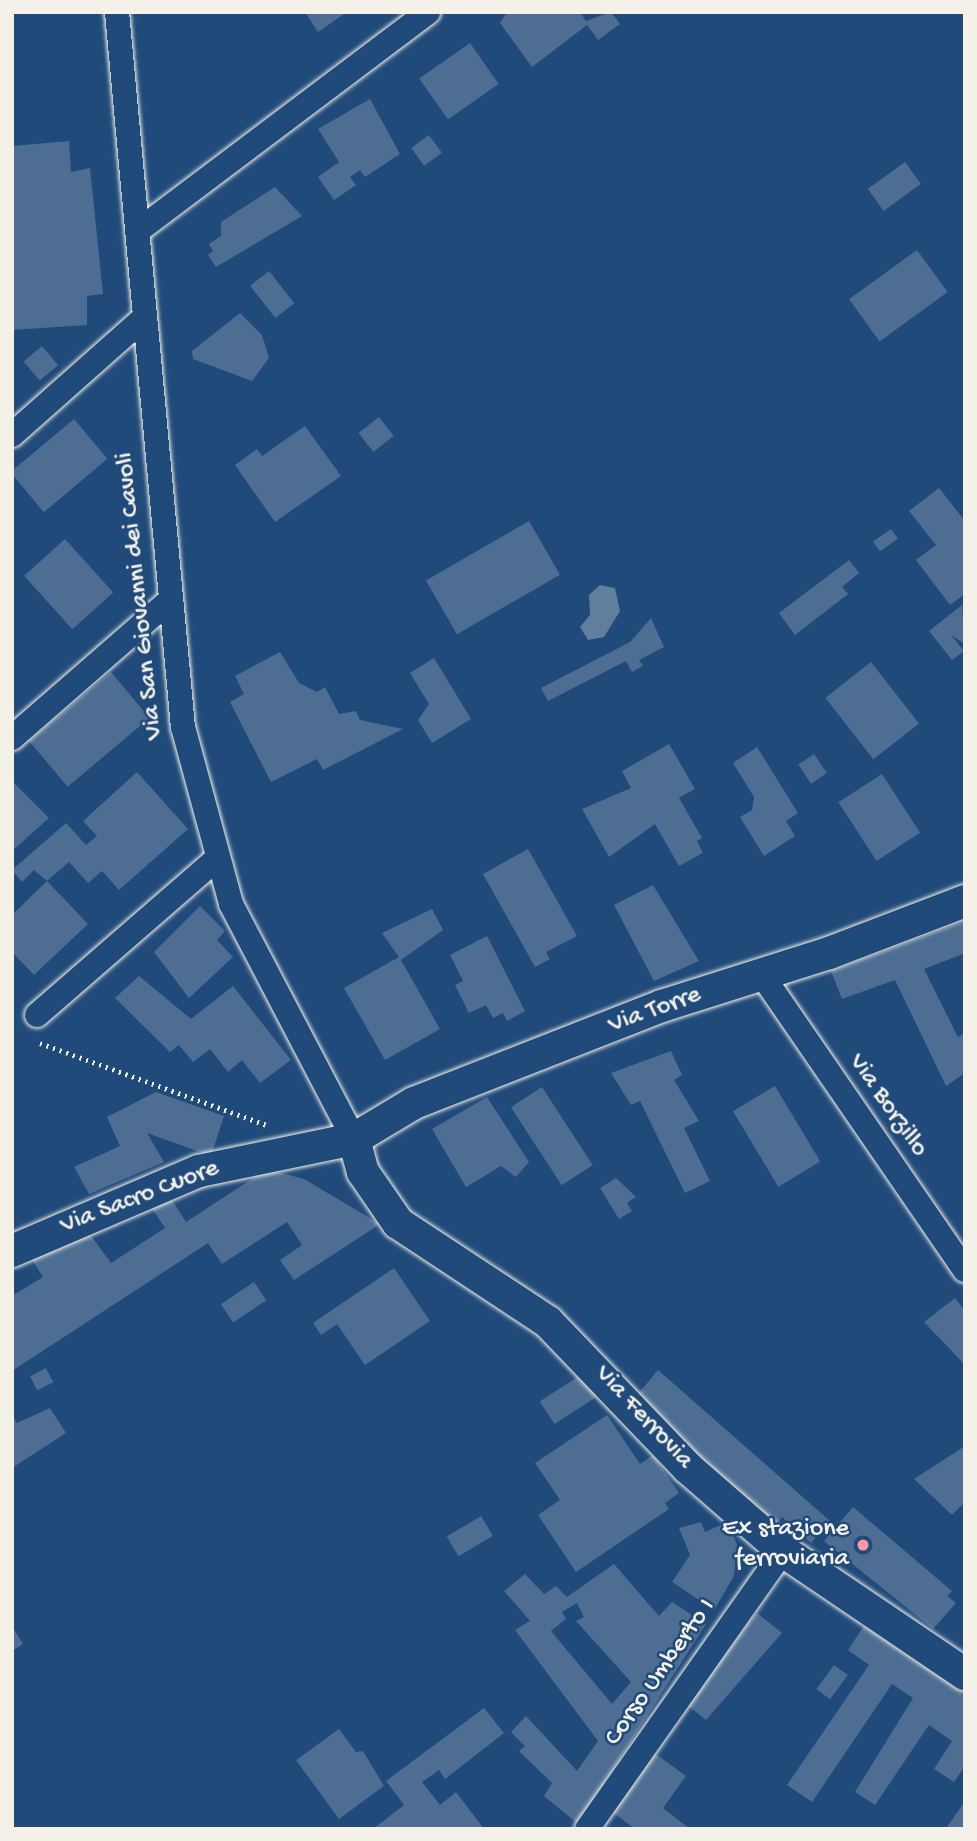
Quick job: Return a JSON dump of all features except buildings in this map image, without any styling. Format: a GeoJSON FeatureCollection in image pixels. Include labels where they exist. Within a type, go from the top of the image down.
{"type":"FeatureCollection","features":[{"type":"Feature","properties":{"kind":"street","name":"Via San Giovanni dei Cavoli"},"geometry":{"type":"LineString","coordinates":[[117,12],[139,230],[167,603],[183,727],[215,861],[354,1139]]}},
{"type":"Feature","properties":{"kind":"street"},"geometry":{"type":"LineString","coordinates":[[139,230],[428,12]]}},
{"type":"Feature","properties":{"kind":"street"},"geometry":{"type":"LineString","coordinates":[[12,435],[144,318]]}},
{"type":"Feature","properties":{"kind":"street"},"geometry":{"type":"LineString","coordinates":[[12,738],[167,603]]}},
{"type":"Feature","properties":{"kind":"street"},"geometry":{"type":"LineString","coordinates":[[37,1015],[215,861]]}},
{"type":"Feature","properties":{"kind":"street","name":"Via Torre"},"geometry":{"type":"LineString","coordinates":[[354,1139],[414,1102],[662,1006],[762,975],[965,901]]}},
{"type":"Feature","properties":{"kind":"street","name":"Via Borzillo"},"geometry":{"type":"LineString","coordinates":[[762,975],[965,1270]]}},
{"type":"Feature","properties":{"kind":"street","name":"Via Sacro Cuore"},"geometry":{"type":"LineString","coordinates":[[12,1251],[199,1171],[354,1139]]}},
{"type":"Feature","properties":{"kind":"street","name":"Via Ferrovia"},"geometry":{"type":"LineString","coordinates":[[354,1139],[363,1172],[398,1223],[548,1322],[688,1468],[783,1551],[965,1674]]}},
{"type":"Feature","properties":{"kind":"street","name":"Corso Umberto I"},"geometry":{"type":"LineString","coordinates":[[587,1829],[783,1551]]}},
{"type":"Feature","properties":{"kind":"path"},"geometry":{"type":"LineString","coordinates":[[36,1042],[272,1127]]}},
{"type":"Feature","properties":{"kind":"water"},"geometry":{"type":"Polygon","coordinates":[[[600,585],[615,588],[620,611],[604,637],[588,640],[580,627],[590,615],[589,595],[600,585]]]}},
{"type":"Feature","properties":{"kind":"place","name":"Ex stazione ferroviaria"},"geometry":{"type":"Point","coordinates":[863,1545]}}]}
